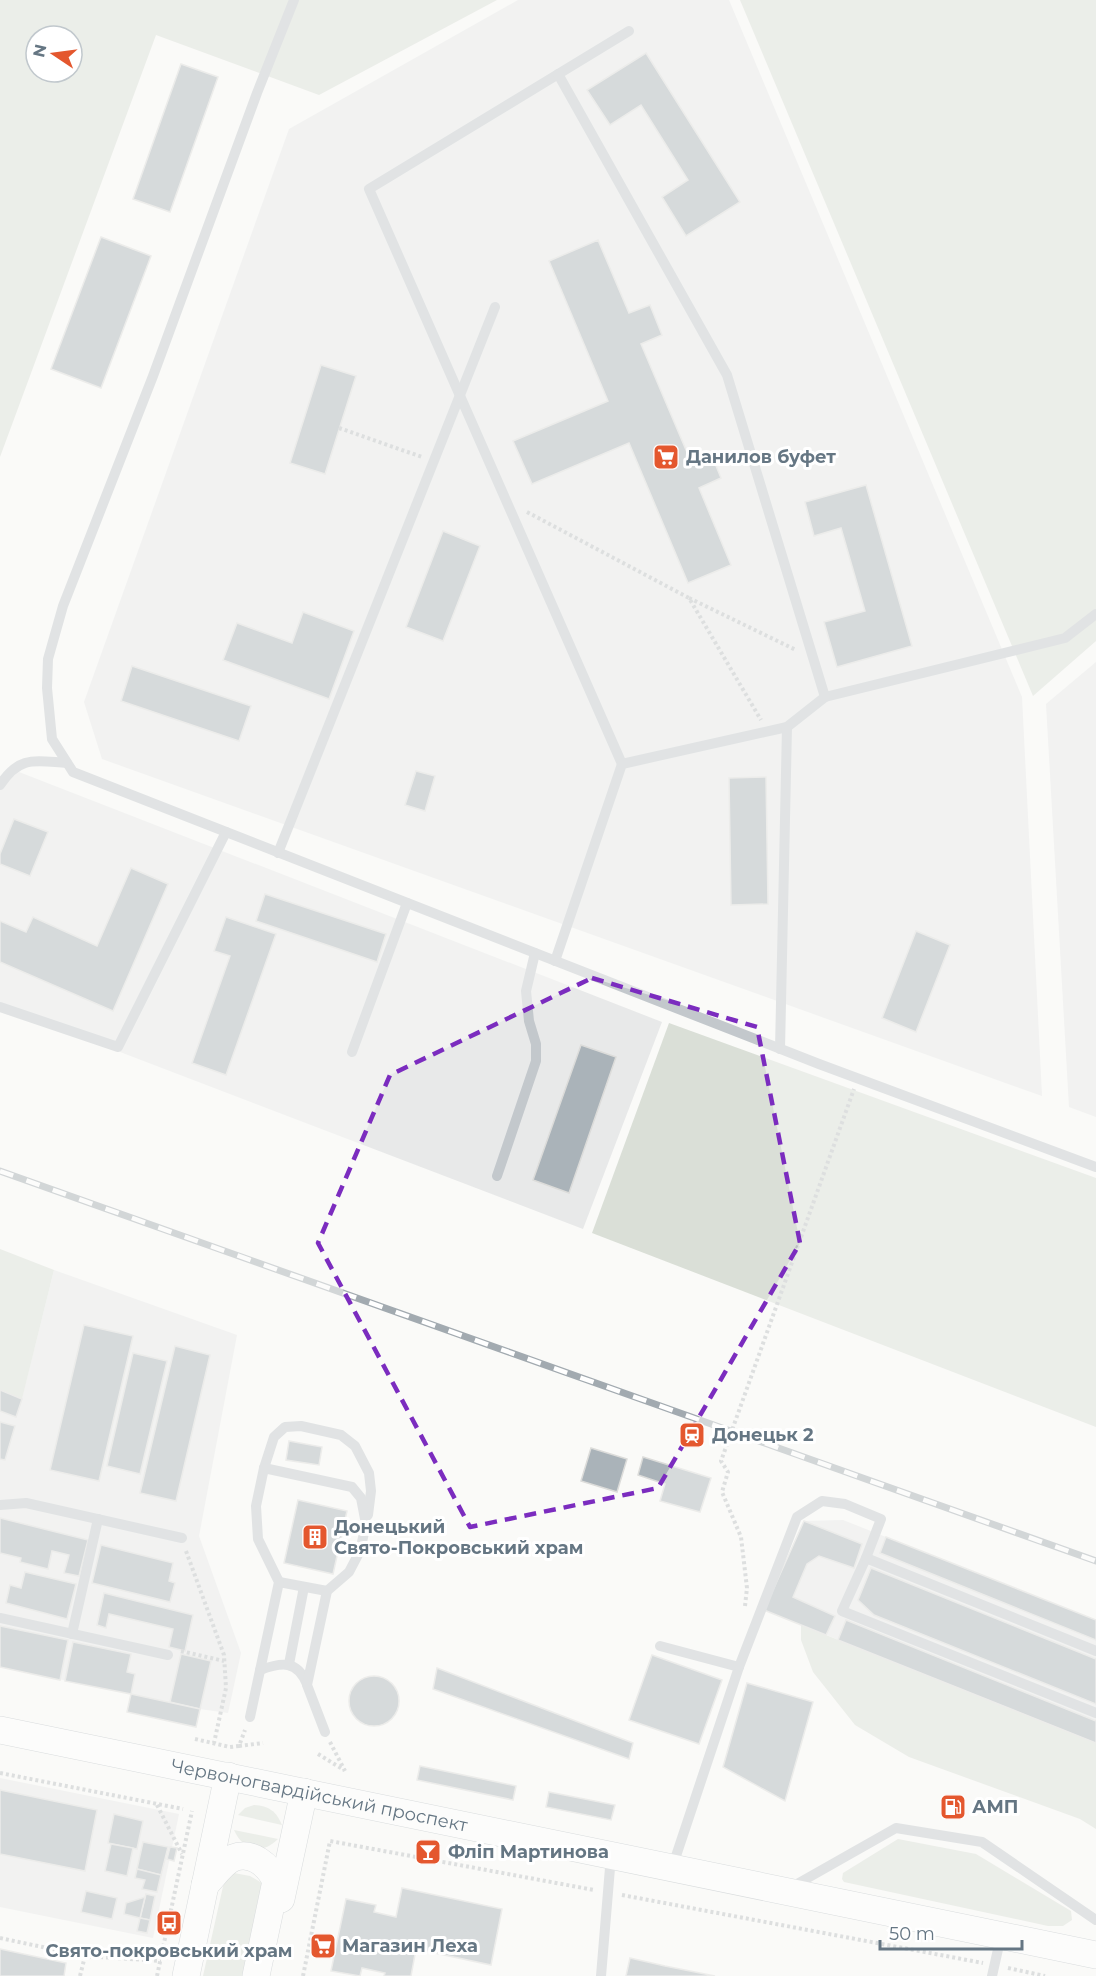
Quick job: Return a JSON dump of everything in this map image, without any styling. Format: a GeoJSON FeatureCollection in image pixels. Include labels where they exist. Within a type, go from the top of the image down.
{"type":"FeatureCollection","features":[{"type":"Feature","properties":{"kind":"main road","name":"Червоногвардійський проспект"},"geometry":{"type":"LineString","coordinates":[[0,1730],[1096,1955]]}},
{"type":"Feature","properties":{"kind":"main road"},"geometry":{"type":"LineString","coordinates":[[186,1976],[228,1776]]}},
{"type":"Feature","properties":{"kind":"main road"},"geometry":{"type":"LineString","coordinates":[[265,1976],[304,1791]]}},
{"type":"Feature","properties":{"kind":"main road"},"geometry":{"type":"LineString","coordinates":[[204,1886],[233,1858],[245,1857],[259,1860],[271,1869],[276,1881],[256,1976]]}},
{"type":"Feature","properties":{"kind":"lane"},"geometry":{"type":"LineString","coordinates":[[294,0],[60,617],[48,659],[47,688],[52,739],[73,772],[780,1049],[1096,1167]]}},
{"type":"Feature","properties":{"kind":"lane"},"geometry":{"type":"LineString","coordinates":[[555,961],[622,764],[369,189],[629,31]]}},
{"type":"Feature","properties":{"kind":"lane"},"geometry":{"type":"LineString","coordinates":[[558,74],[727,375],[825,697]]}},
{"type":"Feature","properties":{"kind":"lane"},"geometry":{"type":"LineString","coordinates":[[278,853],[495,307]]}},
{"type":"Feature","properties":{"kind":"lane"},"geometry":{"type":"LineString","coordinates":[[622,764],[787,727],[825,697],[1065,638],[1096,614]]}},
{"type":"Feature","properties":{"kind":"lane"},"geometry":{"type":"LineString","coordinates":[[780,1049],[787,727]]}},
{"type":"Feature","properties":{"kind":"lane"},"geometry":{"type":"LineString","coordinates":[[0,785],[8,773],[24,762],[67,763]]}},
{"type":"Feature","properties":{"kind":"lane"},"geometry":{"type":"LineString","coordinates":[[0,1007],[118,1047],[226,832]]}},
{"type":"Feature","properties":{"kind":"lane"},"geometry":{"type":"LineString","coordinates":[[352,1052],[407,903]]}},
{"type":"Feature","properties":{"kind":"lane"},"geometry":{"type":"LineString","coordinates":[[497,1176],[536,1061],[536,1044],[526,991],[535,953]]}},
{"type":"Feature","properties":{"kind":"lane"},"geometry":{"type":"LineString","coordinates":[[250,1717],[279,1582],[258,1539],[256,1506],[264,1468],[274,1437],[285,1427],[301,1426],[341,1435],[355,1446],[369,1473],[371,1491],[360,1551],[349,1572],[327,1591],[307,1684]]}},
{"type":"Feature","properties":{"kind":"lane"},"geometry":{"type":"LineString","coordinates":[[264,1468],[352,1487],[362,1498],[366,1524]]}},
{"type":"Feature","properties":{"kind":"lane"},"geometry":{"type":"LineString","coordinates":[[672,1868],[739,1667],[797,1517],[822,1501],[845,1504],[881,1519],[842,1611],[1096,1713]]}},
{"type":"Feature","properties":{"kind":"lane"},"geometry":{"type":"LineString","coordinates":[[0,1505],[26,1503],[182,1538]]}},
{"type":"Feature","properties":{"kind":"lane"},"geometry":{"type":"LineString","coordinates":[[72,1634],[98,1519]]}},
{"type":"Feature","properties":{"kind":"lane"},"geometry":{"type":"LineString","coordinates":[[866,1558],[1096,1651]]}},
{"type":"Feature","properties":{"kind":"lane"},"geometry":{"type":"LineString","coordinates":[[279,1582],[327,1591]]}},
{"type":"Feature","properties":{"kind":"lane"},"geometry":{"type":"LineString","coordinates":[[289,1664],[304,1587]]}},
{"type":"Feature","properties":{"kind":"lane"},"geometry":{"type":"LineString","coordinates":[[0,1618],[168,1655]]}},
{"type":"Feature","properties":{"kind":"lane"},"geometry":{"type":"LineString","coordinates":[[660,1646],[739,1667]]}},
{"type":"Feature","properties":{"kind":"lane"},"geometry":{"type":"LineString","coordinates":[[260,1670],[273,1665],[289,1664],[302,1672],[326,1732]]}},
{"type":"Feature","properties":{"kind":"lane"},"geometry":{"type":"LineString","coordinates":[[784,1891],[897,1828],[982,1842],[1096,1920]]}},
{"type":"Feature","properties":{"kind":"lane"},"geometry":{"type":"LineString","coordinates":[[601,1976],[611,1855]]}},
{"type":"Feature","properties":{"kind":"lane"},"geometry":{"type":"LineString","coordinates":[[993,1971],[1001,1936]]}},
{"type":"Feature","properties":{"kind":"path"},"geometry":{"type":"LineString","coordinates":[[339,428],[434,461]]}},
{"type":"Feature","properties":{"kind":"path"},"geometry":{"type":"LineString","coordinates":[[507,501],[689,598],[814,658]]}},
{"type":"Feature","properties":{"kind":"path"},"geometry":{"type":"LineString","coordinates":[[689,598],[768,731]]}},
{"type":"Feature","properties":{"kind":"path"},"geometry":{"type":"LineString","coordinates":[[745,1611],[747,1588],[741,1537],[722,1492],[728,1472],[721,1461],[858,1078]]}},
{"type":"Feature","properties":{"kind":"path"},"geometry":{"type":"LineString","coordinates":[[182,1538],[224,1661],[226,1688],[214,1743]]}},
{"type":"Feature","properties":{"kind":"path"},"geometry":{"type":"LineString","coordinates":[[168,1655],[170,1648],[224,1661]]}},
{"type":"Feature","properties":{"kind":"path"},"geometry":{"type":"LineString","coordinates":[[238,1746],[250,1717]]}},
{"type":"Feature","properties":{"kind":"path"},"geometry":{"type":"LineString","coordinates":[[318,1754],[345,1771],[326,1732]]}},
{"type":"Feature","properties":{"kind":"path"},"geometry":{"type":"LineString","coordinates":[[195,1739],[238,1746],[263,1743]]}},
{"type":"Feature","properties":{"kind":"path"},"geometry":{"type":"LineString","coordinates":[[0,1773],[183,1809]]}},
{"type":"Feature","properties":{"kind":"path"},"geometry":{"type":"LineString","coordinates":[[157,1804],[183,1855]]}},
{"type":"Feature","properties":{"kind":"path"},"geometry":{"type":"LineString","coordinates":[[158,1976],[192,1811]]}},
{"type":"Feature","properties":{"kind":"path"},"geometry":{"type":"LineString","coordinates":[[303,1976],[330,1841],[609,1893],[993,1971],[1021,1971],[1045,1976]]}},
{"type":"Feature","properties":{"kind":"path"},"geometry":{"type":"LineString","coordinates":[[0,1938],[85,1956],[161,1961]]}},
{"type":"Feature","properties":{"kind":"path"},"geometry":{"type":"LineString","coordinates":[[80,1976],[85,1956]]}},
{"type":"Feature","properties":{"kind":"path"},"geometry":{"type":"LineString","coordinates":[[1021,1971],[1024,1976]]}},
{"type":"Feature","properties":{"kind":"highlighted area"},"geometry":{"type":"Polygon","coordinates":[[[592,978],[757,1027],[800,1243],[658,1488],[470,1527],[318,1243],[390,1075],[592,978]]]}},
{"type":"Feature","properties":{"kind":"shaded area"},"geometry":{"type":"Polygon","coordinates":[[[0,0],[497,0],[319,95],[156,35],[0,457],[0,0]]]}},
{"type":"Feature","properties":{"kind":"shaded area"},"geometry":{"type":"Polygon","coordinates":[[[518,0],[729,0],[1022,697],[1042,1096],[102,759],[84,702],[289,129],[518,0]]]}},
{"type":"Feature","properties":{"kind":"shaded area"},"geometry":{"type":"Polygon","coordinates":[[[740,0],[1096,0],[1096,641],[1033,696],[740,0]]]}},
{"type":"Feature","properties":{"kind":"shaded area"},"geometry":{"type":"Polygon","coordinates":[[[1096,662],[1096,1117],[1069,1107],[1046,704],[1096,662]]]}},
{"type":"Feature","properties":{"kind":"shaded area"},"geometry":{"type":"Polygon","coordinates":[[[19,772],[662,1022],[583,1229],[0,1006],[0,785],[19,772]]]}},
{"type":"Feature","properties":{"kind":"shaded area"},"geometry":{"type":"Polygon","coordinates":[[[669,1023],[1096,1178],[1096,1427],[592,1233],[669,1023]]]}},
{"type":"Feature","properties":{"kind":"shaded area"},"geometry":{"type":"Polygon","coordinates":[[[0,1249],[54,1270],[22,1399],[0,1390],[0,1249]]]}},
{"type":"Feature","properties":{"kind":"shaded area"},"geometry":{"type":"Polygon","coordinates":[[[54,1270],[237,1335],[199,1536],[241,1653],[228,1713],[200,1709],[196,1727],[127,1712],[131,1694],[0,1667],[0,1390],[22,1398],[54,1270]]]}},
{"type":"Feature","properties":{"kind":"shaded area"},"geometry":{"type":"Polygon","coordinates":[[[843,1520],[1096,1620],[1096,1743],[764,1610],[804,1521],[843,1520]]]}},
{"type":"Feature","properties":{"kind":"shaded area"},"geometry":{"type":"Polygon","coordinates":[[[801,1625],[1096,1743],[1096,1829],[1080,1819],[909,1757],[855,1725],[813,1672],[801,1640],[801,1625]]]}},
{"type":"Feature","properties":{"kind":"shaded area"},"geometry":{"type":"Polygon","coordinates":[[[0,1778],[179,1814],[153,1938],[0,1907],[0,1778]]]}},
{"type":"Feature","properties":{"kind":"shaded area"},"geometry":{"type":"Polygon","coordinates":[[[254,1805],[271,1810],[282,1825],[238,1815],[245,1808],[254,1805]]]}},
{"type":"Feature","properties":{"kind":"shaded area"},"geometry":{"type":"Polygon","coordinates":[[[234,1830],[278,1839],[266,1847],[253,1848],[242,1843],[234,1830]]]}},
{"type":"Feature","properties":{"kind":"shaded area"},"geometry":{"type":"Polygon","coordinates":[[[898,1839],[976,1854],[1071,1911],[1072,1920],[1063,1926],[1048,1926],[844,1882],[843,1873],[898,1839]]]}},
{"type":"Feature","properties":{"kind":"shaded area"},"geometry":{"type":"Polygon","coordinates":[[[234,1873],[250,1876],[262,1883],[263,1899],[246,1976],[203,1976],[224,1882],[234,1873]]]}},
{"type":"Feature","properties":{"kind":"building"},"geometry":{"type":"Polygon","coordinates":[[[646,53],[740,202],[686,236],[662,197],[688,180],[641,105],[610,125],[587,90],[646,53]]]}},
{"type":"Feature","properties":{"kind":"building"},"geometry":{"type":"Polygon","coordinates":[[[181,64],[218,77],[170,212],[133,199],[181,64]]]}},
{"type":"Feature","properties":{"kind":"building"},"geometry":{"type":"Polygon","coordinates":[[[101,237],[151,256],[101,388],[51,369],[101,237]]]}},
{"type":"Feature","properties":{"kind":"building"},"geometry":{"type":"Polygon","coordinates":[[[598,240],[629,313],[650,305],[662,335],[641,344],[692,464],[712,456],[721,478],[699,488],[731,565],[688,583],[629,443],[532,484],[513,441],[608,401],[549,261],[598,240]]]}},
{"type":"Feature","properties":{"kind":"building"},"geometry":{"type":"Polygon","coordinates":[[[321,365],[356,376],[325,474],[290,463],[321,365]]]}},
{"type":"Feature","properties":{"kind":"building"},"geometry":{"type":"Polygon","coordinates":[[[866,485],[912,646],[837,667],[824,622],[865,611],[841,528],[814,536],[805,502],[866,485]]]}},
{"type":"Feature","properties":{"kind":"building"},"geometry":{"type":"Polygon","coordinates":[[[443,531],[480,546],[443,641],[406,627],[443,531]]]}},
{"type":"Feature","properties":{"kind":"building"},"geometry":{"type":"Polygon","coordinates":[[[303,612],[354,631],[329,699],[223,660],[237,623],[292,643],[303,612]]]}},
{"type":"Feature","properties":{"kind":"building"},"geometry":{"type":"Polygon","coordinates":[[[132,666],[251,706],[239,741],[121,701],[132,666]]]}},
{"type":"Feature","properties":{"kind":"building"},"geometry":{"type":"Polygon","coordinates":[[[416,771],[435,776],[425,811],[405,805],[416,771]]]}},
{"type":"Feature","properties":{"kind":"building"},"geometry":{"type":"Polygon","coordinates":[[[766,777],[768,904],[731,905],[729,778],[766,777]]]}},
{"type":"Feature","properties":{"kind":"building"},"geometry":{"type":"Polygon","coordinates":[[[14,819],[48,832],[30,876],[0,864],[0,854],[14,819]]]}},
{"type":"Feature","properties":{"kind":"building"},"geometry":{"type":"Polygon","coordinates":[[[131,868],[168,884],[113,1011],[0,962],[0,921],[26,932],[33,917],[97,946],[131,868]]]}},
{"type":"Feature","properties":{"kind":"building"},"geometry":{"type":"Polygon","coordinates":[[[265,894],[386,934],[377,962],[256,921],[265,894]]]}},
{"type":"Feature","properties":{"kind":"building"},"geometry":{"type":"Polygon","coordinates":[[[226,917],[276,934],[226,1075],[192,1063],[230,956],[214,951],[226,917]]]}},
{"type":"Feature","properties":{"kind":"building"},"geometry":{"type":"Polygon","coordinates":[[[916,931],[950,945],[916,1032],[882,1018],[916,931]]]}},
{"type":"Feature","properties":{"kind":"building"},"geometry":{"type":"Polygon","coordinates":[[[581,1045],[616,1057],[569,1193],[533,1180],[581,1045]]]}},
{"type":"Feature","properties":{"kind":"building"},"geometry":{"type":"Polygon","coordinates":[[[84,1325],[133,1336],[99,1481],[50,1470],[84,1325]]]}},
{"type":"Feature","properties":{"kind":"building"},"geometry":{"type":"Polygon","coordinates":[[[175,1346],[210,1355],[176,1501],[140,1493],[175,1346]]]}},
{"type":"Feature","properties":{"kind":"building"},"geometry":{"type":"Polygon","coordinates":[[[133,1353],[167,1361],[140,1474],[107,1466],[133,1353]]]}},
{"type":"Feature","properties":{"kind":"building"},"geometry":{"type":"Polygon","coordinates":[[[0,1390],[22,1399],[16,1417],[0,1411],[0,1390]]]}},
{"type":"Feature","properties":{"kind":"building"},"geometry":{"type":"Polygon","coordinates":[[[0,1422],[15,1426],[5,1460],[0,1459],[0,1422]]]}},
{"type":"Feature","properties":{"kind":"building"},"geometry":{"type":"Polygon","coordinates":[[[289,1441],[322,1447],[319,1465],[286,1460],[289,1441]]]}},
{"type":"Feature","properties":{"kind":"building"},"geometry":{"type":"Polygon","coordinates":[[[591,1448],[627,1459],[617,1492],[581,1481],[591,1448]]]}},
{"type":"Feature","properties":{"kind":"building"},"geometry":{"type":"Polygon","coordinates":[[[643,1457],[711,1478],[700,1512],[660,1501],[665,1484],[638,1475],[643,1457]]]}},
{"type":"Feature","properties":{"kind":"building","name":"Донецький Свято-Покровський храм"},"geometry":{"type":"Polygon","coordinates":[[[298,1500],[347,1511],[333,1574],[284,1563],[298,1500]]]}},
{"type":"Feature","properties":{"kind":"building"},"geometry":{"type":"Polygon","coordinates":[[[0,1518],[88,1540],[79,1576],[64,1573],[69,1555],[52,1551],[48,1569],[20,1562],[21,1558],[0,1553],[0,1518]]]}},
{"type":"Feature","properties":{"kind":"building"},"geometry":{"type":"Polygon","coordinates":[[[804,1521],[862,1544],[854,1568],[819,1556],[807,1564],[793,1597],[835,1616],[826,1635],[764,1610],[804,1521]]]}},
{"type":"Feature","properties":{"kind":"building"},"geometry":{"type":"Polygon","coordinates":[[[886,1537],[1096,1620],[1096,1640],[880,1553],[886,1537]]]}},
{"type":"Feature","properties":{"kind":"building"},"geometry":{"type":"Polygon","coordinates":[[[101,1545],[173,1563],[169,1581],[175,1583],[170,1602],[92,1583],[101,1545]]]}},
{"type":"Feature","properties":{"kind":"building"},"geometry":{"type":"Polygon","coordinates":[[[871,1568],[1096,1659],[1096,1704],[874,1615],[858,1600],[871,1568]]]}},
{"type":"Feature","properties":{"kind":"building"},"geometry":{"type":"Polygon","coordinates":[[[25,1572],[76,1584],[67,1619],[6,1603],[10,1585],[21,1588],[25,1572]]]}},
{"type":"Feature","properties":{"kind":"building"},"geometry":{"type":"Polygon","coordinates":[[[104,1593],[193,1615],[185,1651],[169,1647],[173,1629],[109,1614],[106,1628],[97,1625],[104,1593]]]}},
{"type":"Feature","properties":{"kind":"building"},"geometry":{"type":"Polygon","coordinates":[[[846,1620],[1096,1721],[1096,1743],[838,1640],[846,1620]]]}},
{"type":"Feature","properties":{"kind":"building"},"geometry":{"type":"Polygon","coordinates":[[[0,1626],[68,1640],[60,1680],[0,1667],[0,1626]]]}},
{"type":"Feature","properties":{"kind":"building"},"geometry":{"type":"Polygon","coordinates":[[[73,1642],[131,1654],[127,1672],[135,1674],[131,1694],[65,1681],[73,1642]]]}},
{"type":"Feature","properties":{"kind":"building"},"geometry":{"type":"Polygon","coordinates":[[[181,1654],[211,1661],[200,1709],[170,1702],[181,1654]]]}},
{"type":"Feature","properties":{"kind":"building"},"geometry":{"type":"Polygon","coordinates":[[[652,1655],[722,1680],[699,1744],[629,1720],[652,1655]]]}},
{"type":"Feature","properties":{"kind":"building"},"geometry":{"type":"Polygon","coordinates":[[[437,1668],[633,1743],[629,1759],[433,1689],[437,1668]]]}},
{"type":"Feature","properties":{"kind":"building"},"geometry":{"type":"Polygon","coordinates":[[[369,1676],[379,1676],[392,1683],[399,1696],[399,1706],[392,1719],[379,1726],[369,1726],[360,1722],[353,1715],[349,1706],[349,1696],[353,1687],[360,1680],[369,1676]]]}},
{"type":"Feature","properties":{"kind":"building"},"geometry":{"type":"Polygon","coordinates":[[[747,1683],[813,1702],[785,1801],[723,1767],[747,1683]]]}},
{"type":"Feature","properties":{"kind":"building"},"geometry":{"type":"Polygon","coordinates":[[[131,1694],[200,1709],[196,1727],[127,1712],[131,1694]]]}},
{"type":"Feature","properties":{"kind":"building"},"geometry":{"type":"Polygon","coordinates":[[[420,1766],[516,1786],[513,1800],[417,1780],[420,1766]]]}},
{"type":"Feature","properties":{"kind":"building"},"geometry":{"type":"Polygon","coordinates":[[[0,1790],[97,1810],[85,1871],[0,1854],[0,1790]]]}},
{"type":"Feature","properties":{"kind":"building"},"geometry":{"type":"Polygon","coordinates":[[[549,1792],[615,1805],[611,1820],[546,1807],[549,1792]]]}},
{"type":"Feature","properties":{"kind":"building"},"geometry":{"type":"Polygon","coordinates":[[[114,1814],[143,1821],[137,1849],[108,1843],[114,1814]]]}},
{"type":"Feature","properties":{"kind":"building"},"geometry":{"type":"Polygon","coordinates":[[[143,1842],[168,1847],[161,1875],[137,1869],[143,1842]]]}},
{"type":"Feature","properties":{"kind":"building"},"geometry":{"type":"Polygon","coordinates":[[[111,1844],[133,1848],[127,1876],[105,1871],[111,1844]]]}},
{"type":"Feature","properties":{"kind":"building"},"geometry":{"type":"Polygon","coordinates":[[[170,1847],[177,1848],[174,1861],[167,1859],[170,1847]]]}},
{"type":"Feature","properties":{"kind":"building"},"geometry":{"type":"Polygon","coordinates":[[[137,1869],[161,1875],[157,1892],[142,1889],[145,1880],[135,1878],[137,1869]]]}},
{"type":"Feature","properties":{"kind":"building"},"geometry":{"type":"Polygon","coordinates":[[[402,1888],[502,1909],[491,1965],[416,1949],[411,1976],[384,1976],[385,1973],[362,1968],[360,1976],[331,1971],[346,1899],[376,1905],[374,1912],[396,1917],[402,1888]]]}},
{"type":"Feature","properties":{"kind":"building"},"geometry":{"type":"Polygon","coordinates":[[[86,1891],[117,1898],[112,1919],[81,1912],[86,1891]]]}},
{"type":"Feature","properties":{"kind":"building"},"geometry":{"type":"Polygon","coordinates":[[[146,1894],[155,1896],[150,1920],[140,1918],[146,1894]]]}},
{"type":"Feature","properties":{"kind":"building"},"geometry":{"type":"Polygon","coordinates":[[[145,1897],[140,1918],[124,1914],[126,1903],[145,1897]]]}},
{"type":"Feature","properties":{"kind":"building"},"geometry":{"type":"Polygon","coordinates":[[[140,1918],[150,1920],[147,1933],[137,1931],[140,1918]]]}},
{"type":"Feature","properties":{"kind":"building"},"geometry":{"type":"Polygon","coordinates":[[[0,1949],[66,1963],[64,1976],[0,1976],[0,1949]]]}},
{"type":"Feature","properties":{"kind":"building"},"geometry":{"type":"Polygon","coordinates":[[[630,1958],[665,1966],[715,1976],[626,1976],[630,1958]]]}},
{"type":"Feature","properties":{"kind":"railway"},"geometry":{"type":"LineString","coordinates":[[0,1171],[1096,1561]]}},
{"type":"Feature","properties":{"kind":"place","name":"Данилов буфет"},"geometry":{"type":"Point","coordinates":[666,457]}},
{"type":"Feature","properties":{"kind":"place","name":"Донецьк 2"},"geometry":{"type":"Point","coordinates":[692,1435]}},
{"type":"Feature","properties":{"kind":"place","name":"Донецький Свято-Покровський храм"},"geometry":{"type":"Point","coordinates":[315,1537]}},
{"type":"Feature","properties":{"kind":"place","name":"АМП"},"geometry":{"type":"Point","coordinates":[953,1807]}},
{"type":"Feature","properties":{"kind":"place","name":"Фліп Мартинова"},"geometry":{"type":"Point","coordinates":[428,1852]}},
{"type":"Feature","properties":{"kind":"place","name":"Свято-покровський храм"},"geometry":{"type":"Point","coordinates":[169,1923]}},
{"type":"Feature","properties":{"kind":"place","name":"Магазин Леха"},"geometry":{"type":"Point","coordinates":[323,1946]}}]}
